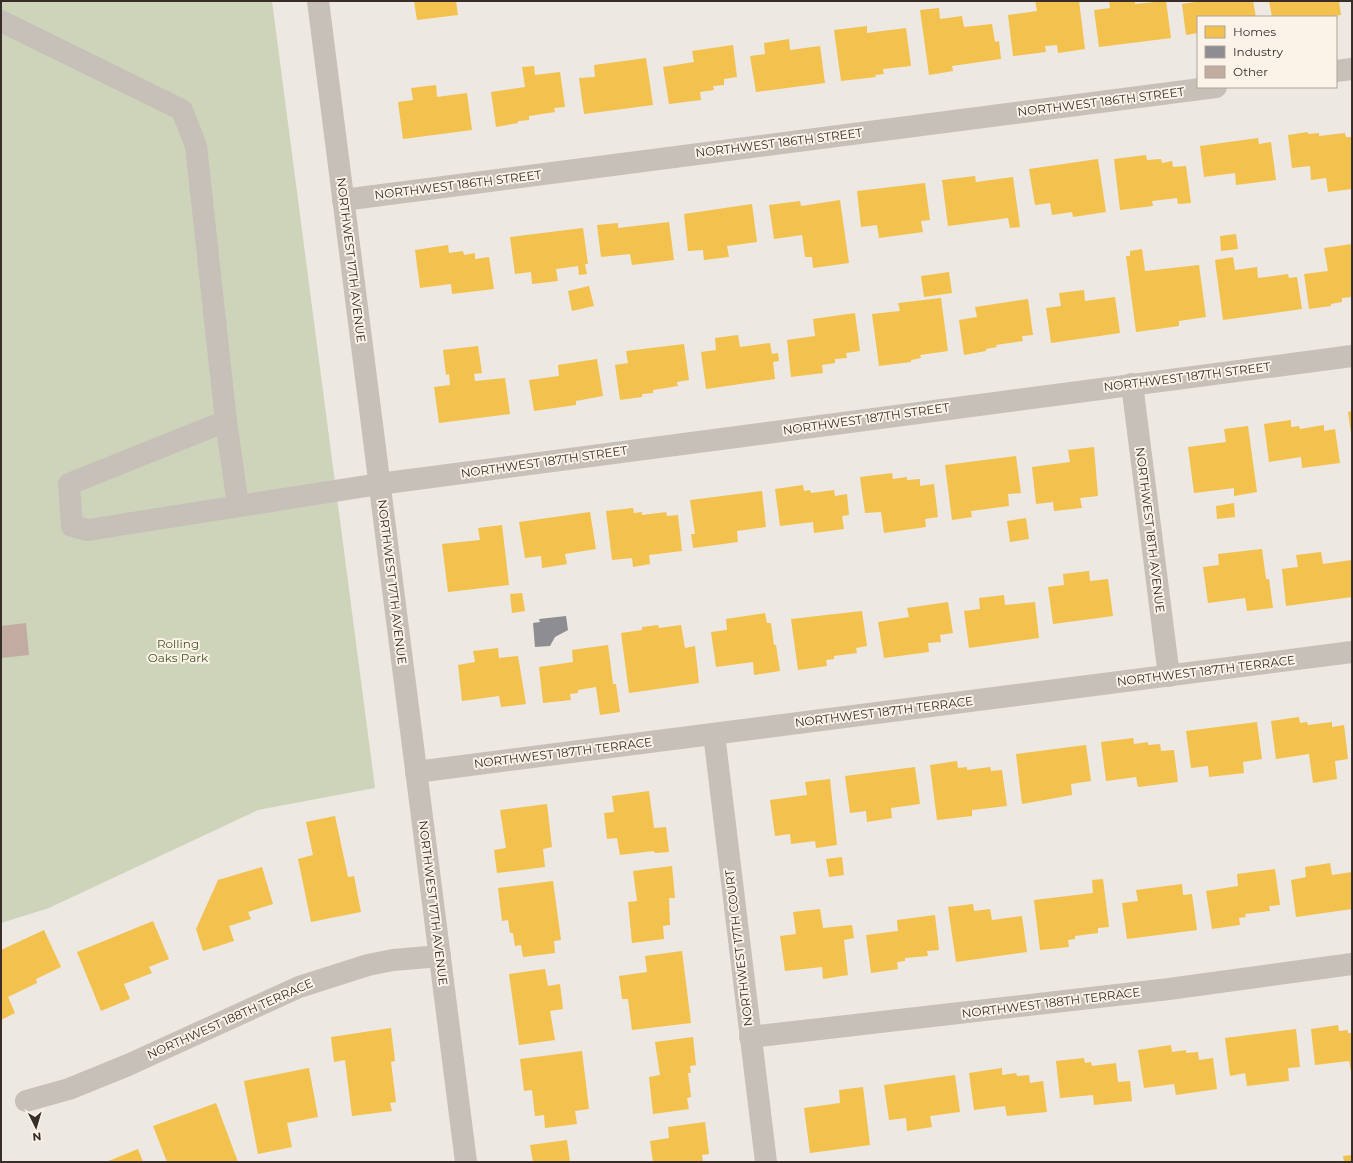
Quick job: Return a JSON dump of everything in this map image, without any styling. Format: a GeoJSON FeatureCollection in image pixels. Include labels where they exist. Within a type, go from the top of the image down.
{"type":"FeatureCollection","features":[{"type":"Feature","properties":{"kind":"street","name":"NORTHWEST 17TH AVENUE"},"geometry":{"type":"LineString","coordinates":[[318,1],[466,1162]]}},
{"type":"Feature","properties":{"kind":"street"},"geometry":{"type":"LineString","coordinates":[[1,21],[182,110],[196,146],[226,421],[238,505]]}},
{"type":"Feature","properties":{"kind":"street"},"geometry":{"type":"LineString","coordinates":[[1337,72],[1352,69]]}},
{"type":"Feature","properties":{"kind":"street","name":"NORTHWEST 186TH STREET"},"geometry":{"type":"LineString","coordinates":[[343,200],[1208,88]]}},
{"type":"Feature","properties":{"kind":"street","name":"NORTHWEST 187TH STREET"},"geometry":{"type":"LineString","coordinates":[[226,421],[69,484],[72,526],[88,530],[238,505],[379,484],[1352,356]]}},
{"type":"Feature","properties":{"kind":"street","name":"NORTHWEST 18TH AVENUE"},"geometry":{"type":"LineString","coordinates":[[1132,384],[1169,676]]}},
{"type":"Feature","properties":{"kind":"street","name":"NORTHWEST 187TH TERRACE"},"geometry":{"type":"LineString","coordinates":[[416,772],[1352,652]]}},
{"type":"Feature","properties":{"kind":"street","name":"NORTHWEST 17TH COURT"},"geometry":{"type":"LineString","coordinates":[[714,734],[766,1162]]}},
{"type":"Feature","properties":{"kind":"street","name":"NORTHWEST 188TH TERRACE"},"geometry":{"type":"LineString","coordinates":[[26,1101],[69,1089],[128,1065],[299,987],[368,964],[393,960],[440,956]]}},
{"type":"Feature","properties":{"kind":"street","name":"NORTHWEST 188TH TERRACE"},"geometry":{"type":"LineString","coordinates":[[750,1038],[1161,990],[1352,964]]}},
{"type":"Feature","properties":{"kind":"green space","name":"Rolling Oaks Park"},"geometry":{"type":"Polygon","coordinates":[[[1,1],[272,1],[375,788],[258,810],[49,908],[1,923],[1,1]]]}},
{"type":"Feature","properties":{"kind":"building: Homes"},"geometry":{"type":"Polygon","coordinates":[[[414,1],[456,1],[458,15],[417,20],[414,1]]]}},
{"type":"Feature","properties":{"kind":"building: Homes"},"geometry":{"type":"Polygon","coordinates":[[[1035,1],[1079,1],[1085,49],[1058,53],[1057,45],[1045,46],[1046,52],[1013,56],[1008,15],[1037,11],[1035,1]]]}},
{"type":"Feature","properties":{"kind":"building: Homes"},"geometry":{"type":"Polygon","coordinates":[[[1109,1],[1135,1],[1135,4],[1166,1],[1171,38],[1099,47],[1094,10],[1110,8],[1109,1]]]}},
{"type":"Feature","properties":{"kind":"building: Homes"},"geometry":{"type":"Polygon","coordinates":[[[1202,1],[1253,1],[1256,16],[1197,16],[1197,33],[1186,35],[1182,4],[1202,1]]]}},
{"type":"Feature","properties":{"kind":"building: Homes"},"geometry":{"type":"Polygon","coordinates":[[[1269,1],[1339,1],[1341,15],[1332,16],[1272,16],[1269,1]]]}},
{"type":"Feature","properties":{"kind":"building: Homes"},"geometry":{"type":"Polygon","coordinates":[[[939,8],[940,19],[962,16],[964,27],[992,24],[995,42],[999,41],[1001,59],[952,66],[953,71],[929,75],[920,10],[939,8]]]}},
{"type":"Feature","properties":{"kind":"building: Homes"},"geometry":{"type":"Polygon","coordinates":[[[867,26],[867,33],[906,28],[911,66],[883,69],[884,74],[875,75],[876,77],[841,81],[834,30],[867,26]]]}},
{"type":"Feature","properties":{"kind":"building: Homes"},"geometry":{"type":"Polygon","coordinates":[[[789,39],[790,50],[820,46],[825,83],[756,92],[750,56],[765,54],[764,43],[789,39]]]}},
{"type":"Feature","properties":{"kind":"building: Homes"},"geometry":{"type":"Polygon","coordinates":[[[733,45],[737,77],[724,79],[724,85],[713,86],[714,90],[700,92],[701,100],[669,104],[663,67],[694,62],[692,51],[733,45]]]}},
{"type":"Feature","properties":{"kind":"building: Homes"},"geometry":{"type":"Polygon","coordinates":[[[646,58],[653,105],[584,114],[579,78],[595,77],[594,65],[646,58]]]}},
{"type":"Feature","properties":{"kind":"building: Homes"},"geometry":{"type":"Polygon","coordinates":[[[534,66],[535,75],[560,72],[565,107],[554,108],[555,112],[529,116],[529,120],[518,121],[518,123],[496,127],[491,92],[525,87],[522,67],[534,66]]]}},
{"type":"Feature","properties":{"kind":"building: Homes"},"geometry":{"type":"Polygon","coordinates":[[[436,85],[437,97],[467,93],[472,130],[403,139],[398,102],[413,100],[411,88],[436,85]]]}},
{"type":"Feature","properties":{"kind":"building: Homes"},"geometry":{"type":"Polygon","coordinates":[[[1308,132],[1308,134],[1319,133],[1319,136],[1345,133],[1346,137],[1352,137],[1352,189],[1328,192],[1326,178],[1311,180],[1310,166],[1292,168],[1288,135],[1308,132]]]}},
{"type":"Feature","properties":{"kind":"building: Homes"},"geometry":{"type":"Polygon","coordinates":[[[1258,138],[1259,144],[1271,142],[1276,180],[1236,185],[1235,173],[1204,177],[1200,146],[1258,138]]]}},
{"type":"Feature","properties":{"kind":"building: Homes"},"geometry":{"type":"Polygon","coordinates":[[[1146,155],[1147,160],[1161,159],[1162,163],[1172,161],[1173,167],[1186,166],[1191,203],[1178,204],[1177,198],[1152,201],[1153,206],[1120,210],[1114,159],[1146,155]]]}},
{"type":"Feature","properties":{"kind":"building: Homes"},"geometry":{"type":"Polygon","coordinates":[[[1098,159],[1106,212],[1073,217],[1072,212],[1052,215],[1050,203],[1035,205],[1029,169],[1098,159]]]}},
{"type":"Feature","properties":{"kind":"building: Homes"},"geometry":{"type":"Polygon","coordinates":[[[975,176],[976,182],[1013,177],[1020,227],[1010,228],[1008,218],[948,226],[942,180],[975,176]]]}},
{"type":"Feature","properties":{"kind":"building: Homes"},"geometry":{"type":"Polygon","coordinates":[[[925,183],[930,220],[921,221],[923,232],[879,238],[877,225],[861,227],[857,191],[925,183]]]}},
{"type":"Feature","properties":{"kind":"building: Homes"},"geometry":{"type":"Polygon","coordinates":[[[840,200],[849,263],[813,268],[812,257],[805,257],[802,235],[774,239],[769,205],[800,201],[801,206],[840,200]]]}},
{"type":"Feature","properties":{"kind":"building: Homes"},"geometry":{"type":"Polygon","coordinates":[[[752,204],[757,242],[727,246],[729,257],[704,260],[703,250],[688,251],[684,214],[752,204]]]}},
{"type":"Feature","properties":{"kind":"building: Homes"},"geometry":{"type":"Polygon","coordinates":[[[669,222],[674,260],[632,265],[630,254],[601,257],[597,225],[618,223],[618,228],[669,222]]]}},
{"type":"Feature","properties":{"kind":"building: Homes"},"geometry":{"type":"Polygon","coordinates":[[[583,228],[588,264],[585,264],[587,274],[579,275],[578,266],[556,269],[558,281],[532,284],[531,272],[515,274],[510,237],[583,228]]]}},
{"type":"Feature","properties":{"kind":"building: Homes"},"geometry":{"type":"Polygon","coordinates":[[[1236,234],[1238,249],[1221,251],[1220,236],[1236,234]]]}},
{"type":"Feature","properties":{"kind":"building: Homes"},"geometry":{"type":"Polygon","coordinates":[[[1352,244],[1352,297],[1342,298],[1342,302],[1331,304],[1331,306],[1309,309],[1304,274],[1328,271],[1324,248],[1352,244]]]}},
{"type":"Feature","properties":{"kind":"building: Homes"},"geometry":{"type":"Polygon","coordinates":[[[448,245],[449,253],[463,251],[464,255],[475,253],[475,259],[489,257],[494,289],[452,294],[451,284],[420,288],[415,250],[448,245]]]}},
{"type":"Feature","properties":{"kind":"building: Homes"},"geometry":{"type":"Polygon","coordinates":[[[1142,249],[1145,271],[1199,265],[1206,317],[1179,321],[1179,326],[1136,332],[1126,256],[1130,256],[1130,251],[1142,249]]]}},
{"type":"Feature","properties":{"kind":"building: Homes"},"geometry":{"type":"Polygon","coordinates":[[[1233,257],[1235,270],[1257,267],[1258,278],[1288,274],[1289,278],[1297,277],[1302,309],[1223,320],[1215,260],[1233,257]]]}},
{"type":"Feature","properties":{"kind":"building: Homes"},"geometry":{"type":"Polygon","coordinates":[[[949,272],[952,293],[924,297],[921,276],[949,272]]]}},
{"type":"Feature","properties":{"kind":"building: Homes"},"geometry":{"type":"Polygon","coordinates":[[[589,286],[594,306],[572,311],[568,291],[589,286]]]}},
{"type":"Feature","properties":{"kind":"building: Homes"},"geometry":{"type":"Polygon","coordinates":[[[1084,290],[1085,301],[1115,297],[1120,333],[1051,343],[1046,308],[1061,306],[1059,293],[1084,290]]]}},
{"type":"Feature","properties":{"kind":"building: Homes"},"geometry":{"type":"Polygon","coordinates":[[[941,298],[948,351],[920,355],[921,358],[911,360],[911,362],[879,366],[872,314],[900,311],[898,303],[941,298]]]}},
{"type":"Feature","properties":{"kind":"building: Homes"},"geometry":{"type":"Polygon","coordinates":[[[1028,299],[1033,335],[1022,336],[1023,341],[996,345],[997,347],[986,349],[986,351],[964,355],[959,320],[977,317],[975,307],[1028,299]]]}},
{"type":"Feature","properties":{"kind":"building: Homes"},"geometry":{"type":"Polygon","coordinates":[[[855,313],[860,351],[846,353],[847,358],[835,359],[835,363],[822,365],[823,373],[791,377],[787,340],[815,336],[813,319],[855,313]]]}},
{"type":"Feature","properties":{"kind":"building: Homes"},"geometry":{"type":"Polygon","coordinates":[[[738,335],[740,347],[770,343],[772,354],[778,353],[779,361],[773,362],[775,379],[706,389],[701,352],[716,350],[715,338],[738,335]]]}},
{"type":"Feature","properties":{"kind":"building: Homes"},"geometry":{"type":"Polygon","coordinates":[[[684,344],[689,380],[677,382],[678,386],[653,390],[653,393],[642,394],[642,397],[620,400],[615,365],[628,363],[626,351],[684,344]]]}},
{"type":"Feature","properties":{"kind":"building: Homes"},"geometry":{"type":"Polygon","coordinates":[[[478,346],[482,373],[474,374],[475,381],[505,378],[510,414],[439,423],[434,387],[450,385],[449,374],[446,375],[443,350],[478,346]]]}},
{"type":"Feature","properties":{"kind":"building: Homes"},"geometry":{"type":"Polygon","coordinates":[[[597,359],[603,396],[576,401],[576,405],[534,411],[529,380],[559,376],[558,365],[597,359]]]}},
{"type":"Feature","properties":{"kind":"building: Homes"},"geometry":{"type":"Polygon","coordinates":[[[1352,411],[1352,433],[1351,433],[1348,412],[1352,411]]]}},
{"type":"Feature","properties":{"kind":"building: Homes"},"geometry":{"type":"Polygon","coordinates":[[[1291,420],[1291,427],[1299,426],[1300,429],[1324,425],[1324,431],[1335,429],[1340,463],[1302,468],[1301,457],[1269,462],[1264,424],[1291,420]]]}},
{"type":"Feature","properties":{"kind":"building: Homes"},"geometry":{"type":"Polygon","coordinates":[[[1248,426],[1257,492],[1234,496],[1234,488],[1194,493],[1188,447],[1226,442],[1224,429],[1248,426]]]}},
{"type":"Feature","properties":{"kind":"building: Homes"},"geometry":{"type":"Polygon","coordinates":[[[1094,447],[1098,496],[1080,498],[1082,508],[1054,511],[1053,502],[1036,504],[1032,467],[1070,462],[1068,450],[1094,447]]]}},
{"type":"Feature","properties":{"kind":"building: Homes"},"geometry":{"type":"Polygon","coordinates":[[[1016,456],[1021,493],[1008,494],[1009,506],[971,511],[972,517],[952,520],[945,465],[1016,456]]]}},
{"type":"Feature","properties":{"kind":"building: Homes"},"geometry":{"type":"Polygon","coordinates":[[[892,473],[893,479],[907,477],[907,480],[920,479],[920,486],[934,484],[938,517],[925,519],[926,527],[884,533],[881,512],[865,513],[860,477],[892,473]]]}},
{"type":"Feature","properties":{"kind":"building: Homes"},"geometry":{"type":"Polygon","coordinates":[[[803,485],[804,491],[810,490],[811,493],[834,490],[835,496],[847,494],[849,515],[842,516],[844,529],[814,533],[813,522],[780,526],[775,489],[803,485]]]}},
{"type":"Feature","properties":{"kind":"building: Homes"},"geometry":{"type":"Polygon","coordinates":[[[762,491],[766,527],[737,531],[738,542],[693,548],[691,534],[695,534],[690,500],[762,491]]]}},
{"type":"Feature","properties":{"kind":"building: Homes"},"geometry":{"type":"Polygon","coordinates":[[[1234,503],[1235,517],[1217,519],[1216,506],[1234,503]]]}},
{"type":"Feature","properties":{"kind":"building: Homes"},"geometry":{"type":"Polygon","coordinates":[[[633,508],[634,513],[642,512],[642,515],[666,512],[667,516],[678,515],[682,551],[649,555],[650,564],[633,567],[632,558],[612,560],[606,511],[633,508]]]}},
{"type":"Feature","properties":{"kind":"building: Homes"},"geometry":{"type":"Polygon","coordinates":[[[590,512],[596,549],[565,554],[567,564],[542,568],[541,556],[525,558],[519,522],[590,512]]]}},
{"type":"Feature","properties":{"kind":"building: Homes"},"geometry":{"type":"Polygon","coordinates":[[[1026,518],[1029,539],[1010,542],[1007,521],[1026,518]]]}},
{"type":"Feature","properties":{"kind":"building: Homes"},"geometry":{"type":"Polygon","coordinates":[[[502,525],[509,585],[448,592],[442,544],[480,540],[478,528],[502,525]]]}},
{"type":"Feature","properties":{"kind":"building: Homes"},"geometry":{"type":"Polygon","coordinates":[[[1262,549],[1266,579],[1269,579],[1273,608],[1247,611],[1245,598],[1208,603],[1203,567],[1219,565],[1218,554],[1262,549]]]}},
{"type":"Feature","properties":{"kind":"building: Homes"},"geometry":{"type":"Polygon","coordinates":[[[1321,552],[1323,564],[1352,560],[1352,597],[1286,606],[1282,569],[1298,567],[1296,555],[1321,552]]]}},
{"type":"Feature","properties":{"kind":"building: Homes"},"geometry":{"type":"Polygon","coordinates":[[[1089,571],[1090,581],[1108,579],[1113,616],[1053,624],[1048,587],[1064,585],[1063,574],[1089,571]]]}},
{"type":"Feature","properties":{"kind":"building: Homes"},"geometry":{"type":"Polygon","coordinates":[[[522,593],[525,611],[512,613],[510,594],[522,593]]]}},
{"type":"Feature","properties":{"kind":"building: Homes"},"geometry":{"type":"Polygon","coordinates":[[[1004,595],[1005,605],[1035,602],[1039,638],[969,648],[964,611],[980,609],[979,598],[1004,595]]]}},
{"type":"Feature","properties":{"kind":"building: Homes"},"geometry":{"type":"Polygon","coordinates":[[[948,602],[953,633],[940,635],[941,642],[928,643],[929,652],[884,658],[878,622],[909,617],[907,608],[948,602]]]}},
{"type":"Feature","properties":{"kind":"building: Homes"},"geometry":{"type":"Polygon","coordinates":[[[862,611],[867,646],[856,648],[857,653],[834,656],[834,659],[826,660],[827,666],[798,670],[791,619],[862,611]]]}},
{"type":"Feature","properties":{"kind":"building: Homes"},"geometry":{"type":"Polygon","coordinates":[[[765,613],[767,623],[771,623],[780,671],[754,675],[753,662],[716,667],[711,632],[727,630],[726,619],[765,613]]]}},
{"type":"Feature","properties":{"kind":"building: Homes"},"geometry":{"type":"Polygon","coordinates":[[[658,625],[659,628],[681,625],[685,648],[695,646],[699,683],[629,693],[621,633],[642,630],[642,627],[658,625]]]}},
{"type":"Feature","properties":{"kind":"building: Homes"},"geometry":{"type":"Polygon","coordinates":[[[608,645],[613,684],[616,684],[620,712],[600,715],[596,687],[578,690],[578,693],[570,694],[571,700],[543,703],[539,667],[573,662],[572,650],[608,645]]]}},
{"type":"Feature","properties":{"kind":"building: Homes"},"geometry":{"type":"Polygon","coordinates":[[[498,648],[499,658],[518,656],[526,704],[501,707],[499,696],[462,701],[458,665],[475,662],[473,651],[498,648]]]}},
{"type":"Feature","properties":{"kind":"building: Homes"},"geometry":{"type":"Polygon","coordinates":[[[1299,717],[1300,723],[1307,722],[1308,725],[1332,722],[1332,727],[1344,725],[1348,759],[1335,761],[1337,779],[1313,783],[1309,754],[1276,759],[1271,721],[1299,717]]]}},
{"type":"Feature","properties":{"kind":"building: Homes"},"geometry":{"type":"Polygon","coordinates":[[[1257,722],[1262,759],[1243,762],[1244,773],[1209,777],[1208,766],[1191,768],[1186,731],[1257,722]]]}},
{"type":"Feature","properties":{"kind":"building: Homes"},"geometry":{"type":"Polygon","coordinates":[[[1133,738],[1134,744],[1148,742],[1148,745],[1160,744],[1161,751],[1174,750],[1178,782],[1138,787],[1136,777],[1106,781],[1101,742],[1133,738]]]}},
{"type":"Feature","properties":{"kind":"building: Homes"},"geometry":{"type":"Polygon","coordinates":[[[1086,745],[1091,781],[1071,784],[1072,795],[1022,804],[1016,754],[1086,745]]]}},
{"type":"Feature","properties":{"kind":"building: Homes"},"geometry":{"type":"Polygon","coordinates":[[[957,761],[958,768],[967,767],[967,770],[990,767],[991,771],[1002,770],[1007,806],[972,810],[972,816],[937,820],[930,765],[957,761]]]}},
{"type":"Feature","properties":{"kind":"building: Homes"},"geometry":{"type":"Polygon","coordinates":[[[915,767],[920,804],[891,808],[892,818],[867,822],[866,811],[850,813],[845,776],[915,767]]]}},
{"type":"Feature","properties":{"kind":"building: Homes"},"geometry":{"type":"Polygon","coordinates":[[[830,779],[837,845],[816,848],[815,841],[791,844],[790,834],[775,836],[770,800],[807,795],[805,782],[830,779]]]}},
{"type":"Feature","properties":{"kind":"building: Homes"},"geometry":{"type":"Polygon","coordinates":[[[649,791],[654,828],[666,827],[669,852],[655,853],[654,851],[620,855],[617,838],[607,839],[604,813],[614,812],[612,796],[649,791]]]}},
{"type":"Feature","properties":{"kind":"building: Homes"},"geometry":{"type":"Polygon","coordinates":[[[547,804],[552,847],[543,849],[545,867],[497,873],[494,850],[506,848],[500,810],[547,804]]]}},
{"type":"Feature","properties":{"kind":"building: Homes"},"geometry":{"type":"Polygon","coordinates":[[[335,816],[348,877],[354,876],[361,912],[311,922],[298,859],[313,855],[306,822],[335,816]]]}},
{"type":"Feature","properties":{"kind":"building: Homes"},"geometry":{"type":"Polygon","coordinates":[[[842,857],[844,875],[829,877],[826,859],[842,857]]]}},
{"type":"Feature","properties":{"kind":"building: Homes"},"geometry":{"type":"Polygon","coordinates":[[[1330,863],[1332,875],[1352,872],[1352,909],[1296,917],[1291,880],[1306,877],[1305,867],[1330,863]]]}},
{"type":"Feature","properties":{"kind":"building: Homes"},"geometry":{"type":"Polygon","coordinates":[[[672,866],[675,898],[669,898],[670,925],[663,926],[664,939],[632,943],[628,902],[637,901],[633,871],[672,866]]]}},
{"type":"Feature","properties":{"kind":"building: Homes"},"geometry":{"type":"Polygon","coordinates":[[[262,867],[273,904],[248,912],[251,919],[229,926],[234,941],[203,951],[196,929],[218,880],[262,867]]]}},
{"type":"Feature","properties":{"kind":"building: Homes"},"geometry":{"type":"Polygon","coordinates":[[[1275,869],[1280,905],[1269,906],[1270,911],[1245,914],[1246,917],[1239,918],[1240,925],[1212,929],[1206,891],[1238,886],[1237,874],[1275,869]]]}},
{"type":"Feature","properties":{"kind":"building: Homes"},"geometry":{"type":"Polygon","coordinates":[[[1103,879],[1109,927],[1098,928],[1098,933],[1075,936],[1075,939],[1068,940],[1069,947],[1040,950],[1034,900],[1093,893],[1092,880],[1103,879]]]}},
{"type":"Feature","properties":{"kind":"building: Homes"},"geometry":{"type":"Polygon","coordinates":[[[553,881],[561,940],[554,941],[555,953],[523,957],[521,945],[515,946],[513,933],[510,933],[508,920],[502,921],[498,888],[553,881]]]}},
{"type":"Feature","properties":{"kind":"building: Homes"},"geometry":{"type":"Polygon","coordinates":[[[1182,884],[1183,895],[1192,894],[1197,930],[1127,939],[1122,903],[1138,901],[1136,890],[1182,884]]]}},
{"type":"Feature","properties":{"kind":"building: Homes"},"geometry":{"type":"Polygon","coordinates":[[[973,904],[974,911],[990,909],[992,920],[1022,916],[1027,952],[956,962],[948,907],[973,904]]]}},
{"type":"Feature","properties":{"kind":"building: Homes"},"geometry":{"type":"Polygon","coordinates":[[[820,909],[823,928],[852,925],[854,938],[844,940],[848,975],[823,979],[822,967],[785,971],[780,936],[796,934],[793,912],[820,909]]]}},
{"type":"Feature","properties":{"kind":"building: Homes"},"geometry":{"type":"Polygon","coordinates":[[[935,915],[939,950],[927,951],[928,956],[905,958],[905,961],[897,962],[898,969],[871,973],[866,935],[898,931],[897,920],[935,915]]]}},
{"type":"Feature","properties":{"kind":"building: Homes"},"geometry":{"type":"Polygon","coordinates":[[[153,921],[169,959],[149,967],[152,973],[124,984],[130,999],[101,1011],[77,952],[153,921]]]}},
{"type":"Feature","properties":{"kind":"building: Homes"},"geometry":{"type":"Polygon","coordinates":[[[44,930],[61,967],[36,979],[37,983],[8,997],[15,1013],[1,1020],[1,950],[44,930]]]}},
{"type":"Feature","properties":{"kind":"building: Homes"},"geometry":{"type":"Polygon","coordinates":[[[682,951],[691,1023],[632,1030],[628,999],[622,999],[619,976],[647,972],[645,956],[682,951]]]}},
{"type":"Feature","properties":{"kind":"building: Homes"},"geometry":{"type":"Polygon","coordinates":[[[545,969],[548,986],[560,984],[563,1009],[550,1011],[555,1040],[519,1045],[509,974],[545,969]]]}},
{"type":"Feature","properties":{"kind":"building: Homes"},"geometry":{"type":"Polygon","coordinates":[[[1338,1025],[1339,1031],[1348,1030],[1348,1033],[1352,1033],[1352,1077],[1349,1061],[1315,1065],[1311,1029],[1338,1025]]]}},
{"type":"Feature","properties":{"kind":"building: Homes"},"geometry":{"type":"Polygon","coordinates":[[[391,1028],[395,1061],[391,1062],[396,1102],[390,1103],[392,1111],[352,1116],[345,1060],[334,1062],[331,1037],[391,1028]]]}},
{"type":"Feature","properties":{"kind":"building: Homes"},"geometry":{"type":"Polygon","coordinates":[[[1296,1029],[1300,1067],[1288,1068],[1289,1081],[1247,1086],[1245,1073],[1230,1076],[1225,1038],[1296,1029]]]}},
{"type":"Feature","properties":{"kind":"building: Homes"},"geometry":{"type":"Polygon","coordinates":[[[693,1037],[696,1065],[690,1066],[691,1073],[688,1073],[691,1097],[687,1098],[689,1109],[653,1114],[649,1077],[660,1075],[655,1042],[693,1037]]]}},
{"type":"Feature","properties":{"kind":"building: Homes"},"geometry":{"type":"Polygon","coordinates":[[[1171,1045],[1172,1052],[1186,1050],[1186,1053],[1198,1052],[1199,1060],[1213,1058],[1217,1089],[1176,1095],[1174,1084],[1144,1088],[1138,1050],[1171,1045]]]}},
{"type":"Feature","properties":{"kind":"building: Homes"},"geometry":{"type":"Polygon","coordinates":[[[582,1051],[589,1109],[575,1111],[577,1124],[545,1128],[544,1115],[535,1116],[532,1090],[524,1091],[520,1059],[582,1051]]]}},
{"type":"Feature","properties":{"kind":"building: Homes"},"geometry":{"type":"Polygon","coordinates":[[[1084,1058],[1085,1063],[1091,1062],[1092,1066],[1116,1063],[1118,1082],[1130,1081],[1132,1101],[1094,1105],[1093,1095],[1060,1098],[1056,1061],[1084,1058]]]}},
{"type":"Feature","properties":{"kind":"building: Homes"},"geometry":{"type":"Polygon","coordinates":[[[309,1068],[318,1117],[287,1123],[292,1147],[258,1154],[244,1081],[309,1068]]]}},
{"type":"Feature","properties":{"kind":"building: Homes"},"geometry":{"type":"Polygon","coordinates":[[[1002,1068],[1002,1075],[1016,1073],[1017,1076],[1029,1075],[1030,1083],[1043,1081],[1047,1112],[1007,1116],[1005,1106],[974,1110],[969,1073],[1002,1068]]]}},
{"type":"Feature","properties":{"kind":"building: Homes"},"geometry":{"type":"Polygon","coordinates":[[[955,1075],[960,1112],[930,1116],[932,1127],[907,1131],[906,1118],[889,1120],[884,1085],[955,1075]]]}},
{"type":"Feature","properties":{"kind":"building: Homes"},"geometry":{"type":"Polygon","coordinates":[[[863,1087],[870,1145],[810,1153],[804,1108],[840,1103],[839,1090],[863,1087]]]}},
{"type":"Feature","properties":{"kind":"building: Homes"},"geometry":{"type":"Polygon","coordinates":[[[216,1103],[238,1162],[167,1162],[153,1126],[216,1103]]]}},
{"type":"Feature","properties":{"kind":"building: Homes"},"geometry":{"type":"Polygon","coordinates":[[[705,1122],[709,1154],[702,1155],[703,1162],[653,1162],[650,1141],[669,1138],[668,1127],[705,1122]]]}},
{"type":"Feature","properties":{"kind":"building: Homes"},"geometry":{"type":"Polygon","coordinates":[[[567,1140],[570,1162],[533,1162],[530,1145],[567,1140]]]}},
{"type":"Feature","properties":{"kind":"building: Homes"},"geometry":{"type":"Polygon","coordinates":[[[138,1149],[143,1162],[106,1162],[138,1149]]]}},
{"type":"Feature","properties":{"kind":"building: Homes"},"geometry":{"type":"Polygon","coordinates":[[[1352,1155],[1352,1162],[1344,1162],[1343,1156],[1352,1155]]]}},
{"type":"Feature","properties":{"kind":"building: Industry"},"geometry":{"type":"Polygon","coordinates":[[[566,616],[568,630],[555,637],[550,646],[535,647],[533,623],[540,622],[539,619],[566,616]]]}},
{"type":"Feature","properties":{"kind":"building: Other"},"geometry":{"type":"Polygon","coordinates":[[[26,623],[29,655],[1,658],[1,626],[26,623]]]}}]}
